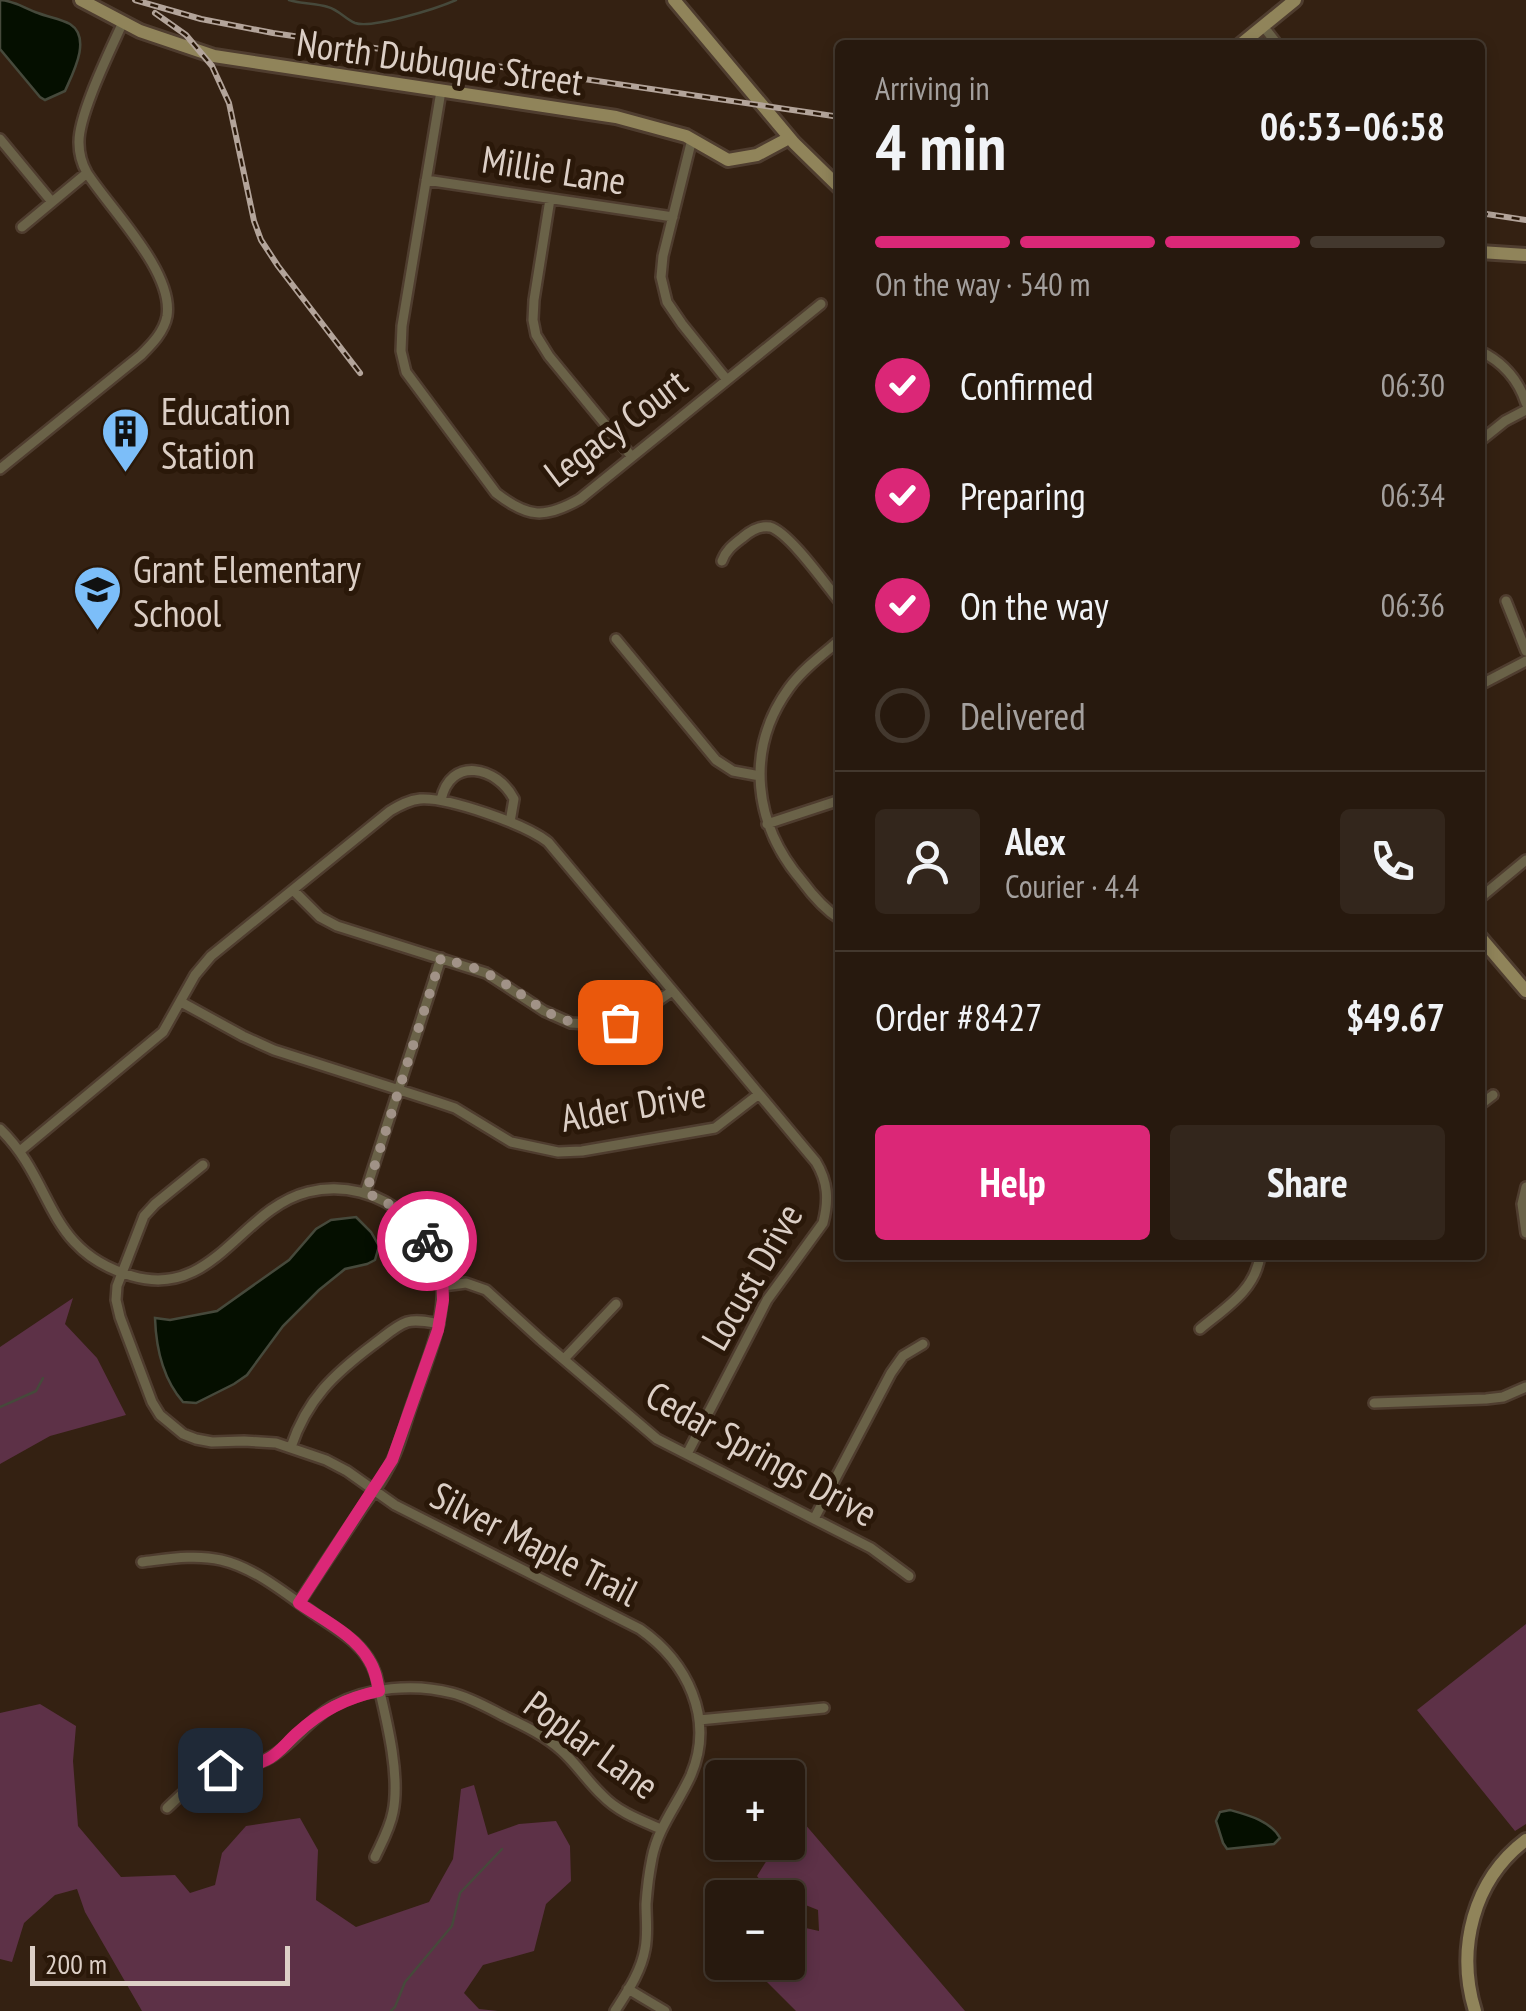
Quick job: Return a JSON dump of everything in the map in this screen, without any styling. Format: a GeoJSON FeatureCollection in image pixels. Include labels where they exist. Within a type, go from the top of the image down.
{"type":"FeatureCollection","features":[{"type":"Feature","properties":{"kind":"main road","name":"North Dubuque Street"},"geometry":{"type":"LineString","coordinates":[[82,0],[162,40],[214,56],[616,117],[692,139],[728,160],[757,155],[789,138]]}},
{"type":"Feature","properties":{"kind":"main road"},"geometry":{"type":"LineString","coordinates":[[674,0],[789,138],[835,183]]}},
{"type":"Feature","properties":{"kind":"main road"},"geometry":{"type":"LineString","coordinates":[[1246,40],[1295,0]]}},
{"type":"Feature","properties":{"kind":"main road"},"geometry":{"type":"LineString","coordinates":[[1485,252],[1526,255]]}},
{"type":"Feature","properties":{"kind":"main road"},"geometry":{"type":"LineString","coordinates":[[1485,943],[1526,990]]}},
{"type":"Feature","properties":{"kind":"main road"},"geometry":{"type":"LineString","coordinates":[[1475,2011],[1467,1956],[1474,1913],[1491,1877],[1526,1840]]}},
{"type":"Feature","properties":{"kind":"street"},"geometry":{"type":"LineString","coordinates":[[0,469],[141,355],[165,324],[167,296],[158,271],[84,168],[79,144],[80,129],[123,22]]}},
{"type":"Feature","properties":{"kind":"street"},"geometry":{"type":"LineString","coordinates":[[1263,26],[1274,40]]}},
{"type":"Feature","properties":{"kind":"street","name":"Legacy Court"},"geometry":{"type":"LineString","coordinates":[[441,91],[401,350],[406,372],[496,493],[510,504],[526,512],[544,514],[580,499],[821,304]]}},
{"type":"Feature","properties":{"kind":"street"},"geometry":{"type":"LineString","coordinates":[[0,138],[52,202]]}},
{"type":"Feature","properties":{"kind":"street"},"geometry":{"type":"LineString","coordinates":[[692,139],[661,277],[667,302],[728,380]]}},
{"type":"Feature","properties":{"kind":"street"},"geometry":{"type":"LineString","coordinates":[[22,227],[88,173]]}},
{"type":"Feature","properties":{"kind":"street","name":"Millie Lane"},"geometry":{"type":"LineString","coordinates":[[426,180],[673,217]]}},
{"type":"Feature","properties":{"kind":"street"},"geometry":{"type":"LineString","coordinates":[[550,199],[534,300],[536,335],[632,457]]}},
{"type":"Feature","properties":{"kind":"street"},"geometry":{"type":"LineString","coordinates":[[1485,354],[1514,378],[1526,406],[1485,437]]}},
{"type":"Feature","properties":{"kind":"street"},"geometry":{"type":"LineString","coordinates":[[722,561],[726,552],[752,530],[773,528],[786,537],[835,596]]}},
{"type":"Feature","properties":{"kind":"street"},"geometry":{"type":"LineString","coordinates":[[1506,601],[1526,651]]}},
{"type":"Feature","properties":{"kind":"street"},"geometry":{"type":"LineString","coordinates":[[616,640],[716,760],[733,772],[760,776]]}},
{"type":"Feature","properties":{"kind":"street"},"geometry":{"type":"LineString","coordinates":[[835,644],[799,676],[779,704],[766,734],[760,776],[767,824],[777,847],[792,870],[835,916]]}},
{"type":"Feature","properties":{"kind":"street"},"geometry":{"type":"LineString","coordinates":[[1485,682],[1526,662]]}},
{"type":"Feature","properties":{"kind":"street","name":"Locust Drive"},"geometry":{"type":"LineString","coordinates":[[441,800],[446,784],[456,775],[486,772],[503,782],[514,799],[510,822]]}},
{"type":"Feature","properties":{"kind":"street","name":"Locust Drive"},"geometry":{"type":"LineString","coordinates":[[20,1151],[163,1032],[211,956],[390,811],[414,799],[441,800],[528,828],[548,842],[672,990],[819,1167],[826,1184],[827,1209],[822,1223],[767,1300],[687,1454]]}},
{"type":"Feature","properties":{"kind":"street"},"geometry":{"type":"LineString","coordinates":[[767,824],[835,802]]}},
{"type":"Feature","properties":{"kind":"street"},"geometry":{"type":"LineString","coordinates":[[1485,894],[1526,860]]}},
{"type":"Feature","properties":{"kind":"street"},"geometry":{"type":"LineString","coordinates":[[292,890],[320,917],[338,926],[486,973],[544,1011],[572,1023],[604,1024],[635,1017],[672,990]]}},
{"type":"Feature","properties":{"kind":"street"},"geometry":{"type":"LineString","coordinates":[[366,1193],[441,958]]}},
{"type":"Feature","properties":{"kind":"street","name":"Alder Drive"},"geometry":{"type":"LineString","coordinates":[[180,1002],[274,1050],[454,1108],[511,1142],[558,1152],[715,1128],[759,1094]]}},
{"type":"Feature","properties":{"kind":"street"},"geometry":{"type":"LineString","coordinates":[[1485,1101],[1493,1095]]}},
{"type":"Feature","properties":{"kind":"street"},"geometry":{"type":"LineString","coordinates":[[0,1128],[32,1168],[64,1232],[100,1263],[151,1280],[185,1276],[214,1260],[259,1218],[305,1193],[336,1188],[366,1193],[396,1208],[420,1231],[437,1260],[444,1286],[439,1324],[392,1460],[299,1603]]}},
{"type":"Feature","properties":{"kind":"street"},"geometry":{"type":"LineString","coordinates":[[122,1272],[144,1216],[204,1165]]}},
{"type":"Feature","properties":{"kind":"street"},"geometry":{"type":"LineString","coordinates":[[1526,1187],[1522,1204],[1526,1234]]}},
{"type":"Feature","properties":{"kind":"street"},"geometry":{"type":"LineString","coordinates":[[1200,1329],[1244,1292],[1259,1260]]}},
{"type":"Feature","properties":{"kind":"street","name":"Silver Maple Trail"},"geometry":{"type":"LineString","coordinates":[[122,1272],[116,1300],[120,1317],[152,1402],[170,1426],[212,1442],[260,1442],[290,1447],[336,1465],[396,1506],[640,1629],[682,1671],[698,1720],[693,1770],[661,1829],[652,1855],[644,1954],[615,2011]]}},
{"type":"Feature","properties":{"kind":"street","name":"Cedar Springs Drive"},"geometry":{"type":"LineString","coordinates":[[444,1286],[466,1284],[486,1290],[658,1439],[871,1548],[909,1576]]}},
{"type":"Feature","properties":{"kind":"street"},"geometry":{"type":"LineString","coordinates":[[564,1359],[616,1304]]}},
{"type":"Feature","properties":{"kind":"street"},"geometry":{"type":"LineString","coordinates":[[290,1447],[311,1403],[352,1361],[407,1322],[439,1324]]}},
{"type":"Feature","properties":{"kind":"street"},"geometry":{"type":"LineString","coordinates":[[814,1519],[885,1382],[904,1356],[923,1344]]}},
{"type":"Feature","properties":{"kind":"street"},"geometry":{"type":"LineString","coordinates":[[1374,1402],[1486,1399],[1504,1397],[1526,1387]]}},
{"type":"Feature","properties":{"kind":"street"},"geometry":{"type":"LineString","coordinates":[[142,1562],[188,1557],[220,1560],[251,1572],[364,1652],[372,1663],[395,1773],[390,1827],[376,1857]]}},
{"type":"Feature","properties":{"kind":"street","name":"Poplar Lane"},"geometry":{"type":"LineString","coordinates":[[166,1808],[201,1778],[264,1761],[278,1753],[334,1705],[379,1691],[428,1688],[489,1708],[538,1733],[573,1760],[616,1808],[661,1829]]}},
{"type":"Feature","properties":{"kind":"street"},"geometry":{"type":"LineString","coordinates":[[698,1720],[824,1708]]}},
{"type":"Feature","properties":{"kind":"street"},"geometry":{"type":"LineString","coordinates":[[628,1990],[665,2011]]}},
{"type":"Feature","properties":{"kind":"shaded area"},"geometry":{"type":"Polygon","coordinates":[[[0,0],[63,21],[76,30],[80,38],[79,56],[65,91],[45,100],[40,97],[0,49],[0,0]]]}},
{"type":"Feature","properties":{"kind":"shaded area"},"geometry":{"type":"Polygon","coordinates":[[[356,1217],[379,1246],[375,1260],[345,1269],[319,1290],[283,1326],[247,1375],[196,1403],[183,1402],[162,1363],[155,1318],[170,1320],[217,1311],[289,1260],[316,1229],[331,1220],[356,1217]]]}},
{"type":"Feature","properties":{"kind":"shaded area"},"geometry":{"type":"Polygon","coordinates":[[[73,1298],[65,1324],[97,1358],[126,1415],[50,1436],[0,1464],[0,1347],[73,1298]]]}},
{"type":"Feature","properties":{"kind":"shaded area"},"geometry":{"type":"Polygon","coordinates":[[[1526,1624],[1526,1824],[1515,1831],[1417,1710],[1526,1624]]]}},
{"type":"Feature","properties":{"kind":"shaded area"},"geometry":{"type":"Polygon","coordinates":[[[40,1704],[76,1726],[73,1761],[78,1826],[121,1877],[175,1875],[190,1893],[215,1885],[222,1853],[246,1826],[300,1818],[318,1850],[316,1900],[356,1927],[429,1902],[453,1859],[461,1789],[474,1785],[488,1835],[519,1824],[556,1821],[570,1846],[571,1881],[546,1904],[534,1951],[483,1965],[464,1993],[479,2009],[498,2011],[142,2011],[85,1912],[77,1889],[55,1895],[24,1923],[12,1962],[0,1959],[0,1713],[40,1704]]]}},
{"type":"Feature","properties":{"kind":"shaded area"},"geometry":{"type":"Polygon","coordinates":[[[1230,1810],[1265,1823],[1280,1838],[1274,1844],[1227,1849],[1216,1821],[1220,1812],[1230,1810]]]}},
{"type":"Feature","properties":{"kind":"shaded area"},"geometry":{"type":"Polygon","coordinates":[[[805,1824],[965,2011],[796,2011],[765,1980],[805,1980],[805,1928],[819,1931],[818,1910],[805,1905],[805,1880],[760,1880],[757,1876],[767,1860],[805,1860],[805,1824]]]}},
{"type":"Feature","properties":{"kind":"waterway"},"geometry":{"type":"LineString","coordinates":[[289,0],[328,7],[363,24],[405,17],[456,0]]}},
{"type":"Feature","properties":{"kind":"waterway"},"geometry":{"type":"LineString","coordinates":[[0,1407],[36,1391],[43,1378]]}},
{"type":"Feature","properties":{"kind":"waterway"},"geometry":{"type":"LineString","coordinates":[[391,2011],[405,1982],[452,1926],[460,1893],[502,1849]]}},
{"type":"Feature","properties":{"kind":"railway"},"geometry":{"type":"LineString","coordinates":[[135,0],[201,19],[273,33],[835,116]]}},
{"type":"Feature","properties":{"kind":"railway"},"geometry":{"type":"LineString","coordinates":[[155,13],[186,35],[212,66],[229,103],[261,240],[360,373]]}},
{"type":"Feature","properties":{"kind":"railway"},"geometry":{"type":"LineString","coordinates":[[1485,214],[1526,220]]}},
{"type":"Feature","properties":{"kind":"way so far"},"geometry":{"type":"LineString","coordinates":[[427,1241],[410,1219],[366,1193],[441,958],[486,973],[558,1019],[590,1026],[620,1022]]}},
{"type":"Feature","properties":{"kind":"place","name":"Education Station"},"geometry":{"type":"Point","coordinates":[126,474]}},
{"type":"Feature","properties":{"kind":"place","name":"Grant Elementary School"},"geometry":{"type":"Point","coordinates":[98,632]}},
{"type":"Feature","properties":{"kind":"route"},"geometry":{"type":"LineString","coordinates":[[220,1770],[264,1761],[334,1705],[379,1691],[372,1663],[356,1643],[299,1603],[387,1471],[438,1330],[444,1286],[427,1241]]}}]}
